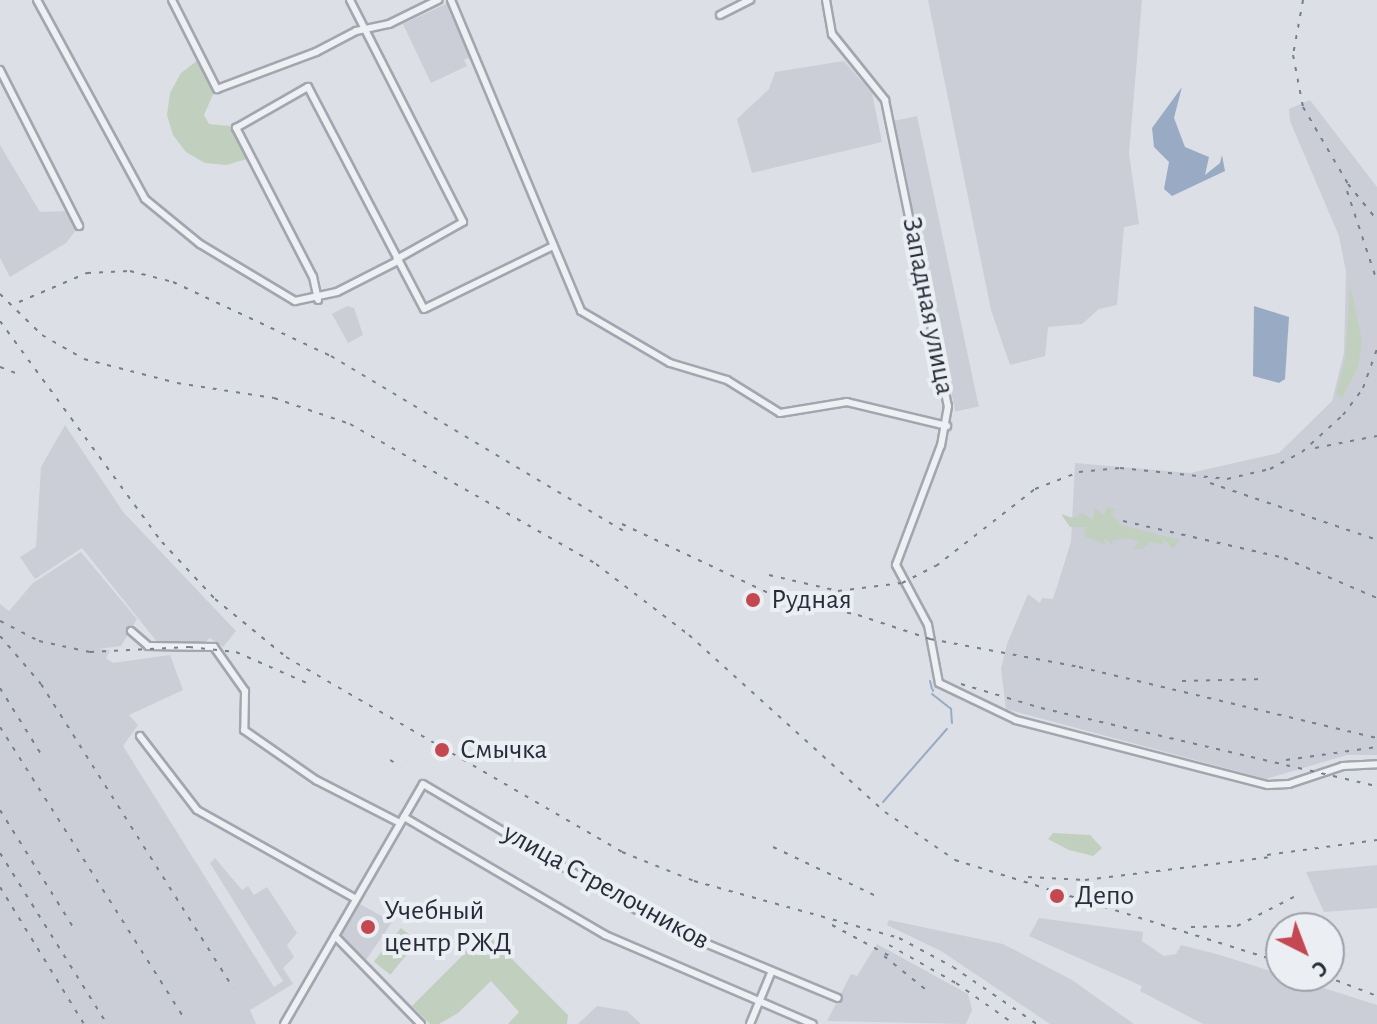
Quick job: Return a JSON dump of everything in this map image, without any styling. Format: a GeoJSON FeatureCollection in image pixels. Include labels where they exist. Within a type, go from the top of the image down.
{"type":"FeatureCollection","features":[{"type":"Feature","properties":{"kind":"street"},"geometry":{"type":"LineString","coordinates":[[37,0],[149,204],[243,273],[291,300],[318,300],[463,222],[350,0]]}},
{"type":"Feature","properties":{"kind":"street"},"geometry":{"type":"LineString","coordinates":[[172,0],[217,89],[365,29],[389,24],[438,0]]}},
{"type":"Feature","properties":{"kind":"street"},"geometry":{"type":"LineString","coordinates":[[451,0],[581,311],[670,363],[727,380],[780,413],[847,402],[947,426]]}},
{"type":"Feature","properties":{"kind":"street"},"geometry":{"type":"LineString","coordinates":[[720,15],[750,0]]}},
{"type":"Feature","properties":{"kind":"street","name":"Западная улица"},"geometry":{"type":"LineString","coordinates":[[826,0],[832,34],[873,80],[887,107],[935,328],[947,426],[896,565],[928,625],[933,668],[945,688],[1029,724],[1268,785],[1289,784],[1343,766],[1377,764]]}},
{"type":"Feature","properties":{"kind":"street"},"geometry":{"type":"LineString","coordinates":[[0,70],[79,226]]}},
{"type":"Feature","properties":{"kind":"street"},"geometry":{"type":"LineString","coordinates":[[318,300],[313,277],[236,128],[308,87],[424,309],[553,246]]}},
{"type":"Feature","properties":{"kind":"street"},"geometry":{"type":"LineString","coordinates":[[131,631],[148,646],[217,649],[245,691],[244,730],[316,780],[402,820],[605,935],[760,998],[813,1024]]}},
{"type":"Feature","properties":{"kind":"street"},"geometry":{"type":"LineString","coordinates":[[140,736],[197,810],[356,899]]}},
{"type":"Feature","properties":{"kind":"street","name":"улица Стрелочников"},"geometry":{"type":"LineString","coordinates":[[402,820],[423,784],[664,926],[771,973],[838,998]]}},
{"type":"Feature","properties":{"kind":"street"},"geometry":{"type":"LineString","coordinates":[[284,1024],[402,820]]}},
{"type":"Feature","properties":{"kind":"street"},"geometry":{"type":"LineString","coordinates":[[335,936],[421,1024]]}},
{"type":"Feature","properties":{"kind":"street"},"geometry":{"type":"LineString","coordinates":[[750,1024],[771,973]]}},
{"type":"Feature","properties":{"kind":"shaded area"},"geometry":{"type":"Polygon","coordinates":[[[928,0],[1142,0],[1129,153],[1139,224],[1124,227],[1117,305],[1099,309],[1082,324],[1048,327],[1045,356],[1010,365],[991,310],[928,0]]]}},
{"type":"Feature","properties":{"kind":"shaded area"},"geometry":{"type":"Polygon","coordinates":[[[448,3],[473,56],[464,60],[467,66],[431,83],[403,24],[448,3]]]}},
{"type":"Feature","properties":{"kind":"shaded area"},"geometry":{"type":"Polygon","coordinates":[[[844,61],[872,93],[882,142],[752,173],[737,119],[769,89],[775,72],[844,61]]]}},
{"type":"Feature","properties":{"kind":"shaded area"},"geometry":{"type":"Polygon","coordinates":[[[1310,100],[1377,187],[1377,755],[1347,755],[1266,779],[1006,709],[1001,669],[1007,644],[1028,594],[1040,603],[1042,598],[1053,599],[1071,542],[1075,463],[1190,473],[1279,453],[1332,401],[1344,353],[1346,272],[1339,236],[1290,121],[1289,109],[1310,100]]]}},
{"type":"Feature","properties":{"kind":"shaded area"},"geometry":{"type":"Polygon","coordinates":[[[917,116],[979,407],[955,411],[894,121],[917,116]]]}},
{"type":"Feature","properties":{"kind":"shaded area"},"geometry":{"type":"Polygon","coordinates":[[[0,145],[40,212],[69,211],[76,230],[66,243],[10,277],[0,258],[0,145]]]}},
{"type":"Feature","properties":{"kind":"shaded area"},"geometry":{"type":"Polygon","coordinates":[[[347,306],[354,308],[363,335],[348,343],[332,314],[347,306]]]}},
{"type":"Feature","properties":{"kind":"shaded area"},"geometry":{"type":"Polygon","coordinates":[[[65,425],[124,513],[236,631],[223,647],[210,638],[204,643],[158,643],[82,548],[35,579],[20,557],[36,547],[41,467],[65,425]]]}},
{"type":"Feature","properties":{"kind":"shaded area"},"geometry":{"type":"Polygon","coordinates":[[[81,552],[137,619],[121,646],[98,649],[110,650],[106,658],[113,663],[170,655],[183,690],[129,715],[138,725],[123,746],[274,987],[283,981],[210,863],[215,858],[242,890],[248,886],[254,895],[267,887],[297,933],[287,945],[294,957],[283,968],[293,984],[250,1010],[256,1024],[0,1024],[0,604],[9,611],[33,583],[81,552]]]}},
{"type":"Feature","properties":{"kind":"shaded area"},"geometry":{"type":"Polygon","coordinates":[[[1377,865],[1377,908],[1324,912],[1306,872],[1377,865]]]}},
{"type":"Feature","properties":{"kind":"shaded area","name":"Учебный центр РЖД"},"geometry":{"type":"Polygon","coordinates":[[[360,904],[392,922],[366,960],[341,937],[360,904]]]}},
{"type":"Feature","properties":{"kind":"shaded area"},"geometry":{"type":"Polygon","coordinates":[[[1039,918],[1143,932],[1142,941],[1164,956],[1176,954],[1181,945],[1265,969],[1265,992],[1336,992],[1377,1005],[1377,1024],[1203,1024],[1140,991],[1142,986],[1029,936],[1039,918]]]}},
{"type":"Feature","properties":{"kind":"shaded area"},"geometry":{"type":"Polygon","coordinates":[[[889,920],[1003,944],[1072,980],[1134,1024],[1050,1024],[941,951],[887,925],[889,920]]]}},
{"type":"Feature","properties":{"kind":"shaded area"},"geometry":{"type":"Polygon","coordinates":[[[877,944],[968,994],[972,1010],[966,1024],[827,1021],[851,974],[857,976],[877,944]]]}},
{"type":"Feature","properties":{"kind":"shaded area"},"geometry":{"type":"Polygon","coordinates":[[[597,1006],[627,1011],[641,1024],[578,1024],[597,1006]]]}},
{"type":"Feature","properties":{"kind":"green space"},"geometry":{"type":"Polygon","coordinates":[[[198,60],[214,92],[204,115],[209,124],[230,126],[247,159],[226,165],[205,163],[186,152],[173,135],[167,115],[170,93],[181,73],[198,60]]]}},
{"type":"Feature","properties":{"kind":"green space"},"geometry":{"type":"Polygon","coordinates":[[[1350,285],[1362,341],[1358,367],[1342,398],[1336,394],[1345,359],[1350,285]]]}},
{"type":"Feature","properties":{"kind":"green space"},"geometry":{"type":"Polygon","coordinates":[[[1107,507],[1115,509],[1111,514],[1121,525],[1180,540],[1173,549],[1163,538],[1164,545],[1150,542],[1143,549],[1134,549],[1138,541],[1125,538],[1112,541],[1114,546],[1104,538],[1106,545],[1084,536],[1086,527],[1070,527],[1061,514],[1073,518],[1083,513],[1093,520],[1095,508],[1104,516],[1107,507]]]}},
{"type":"Feature","properties":{"kind":"green space"},"geometry":{"type":"Polygon","coordinates":[[[1053,833],[1090,835],[1102,848],[1093,856],[1069,850],[1048,839],[1053,833]]]}},
{"type":"Feature","properties":{"kind":"green space"},"geometry":{"type":"Polygon","coordinates":[[[401,928],[417,941],[390,975],[374,961],[401,928]]]}},
{"type":"Feature","properties":{"kind":"green space"},"geometry":{"type":"Polygon","coordinates":[[[489,936],[568,1015],[567,1024],[508,1024],[519,1012],[491,981],[458,1013],[439,1024],[430,1024],[412,1006],[481,937],[489,936]]]}},
{"type":"Feature","properties":{"kind":"water"},"geometry":{"type":"Polygon","coordinates":[[[1182,87],[1174,118],[1185,147],[1209,157],[1205,175],[1220,163],[1222,155],[1225,171],[1172,196],[1164,189],[1169,162],[1154,147],[1152,128],[1182,87]]]}},
{"type":"Feature","properties":{"kind":"water"},"geometry":{"type":"Polygon","coordinates":[[[1254,306],[1289,317],[1285,379],[1279,383],[1253,376],[1254,306]]]}},
{"type":"Feature","properties":{"kind":"waterway"},"geometry":{"type":"LineString","coordinates":[[930,681],[932,689]]}},
{"type":"Feature","properties":{"kind":"waterway"},"geometry":{"type":"LineString","coordinates":[[932,694],[951,709],[952,723]]}},
{"type":"Feature","properties":{"kind":"waterway"},"geometry":{"type":"LineString","coordinates":[[883,802],[947,729]]}},
{"type":"Feature","properties":{"kind":"railway"},"geometry":{"type":"LineString","coordinates":[[1303,0],[1293,55],[1303,107],[1348,184],[1377,220]]}},
{"type":"Feature","properties":{"kind":"railway"},"geometry":{"type":"LineString","coordinates":[[1347,191],[1377,281]]}},
{"type":"Feature","properties":{"kind":"railway"},"geometry":{"type":"LineString","coordinates":[[19,302],[87,273],[130,271],[173,282],[331,356],[629,534]]}},
{"type":"Feature","properties":{"kind":"railway"},"geometry":{"type":"LineString","coordinates":[[0,294],[42,335],[84,359],[177,383],[274,398],[350,424],[596,564],[689,635],[885,812],[955,860],[1265,957]]}},
{"type":"Feature","properties":{"kind":"railway"},"geometry":{"type":"LineString","coordinates":[[0,321],[162,542],[215,599],[286,657],[622,852],[694,881],[899,938],[953,967],[1037,1024]]}},
{"type":"Feature","properties":{"kind":"railway"},"geometry":{"type":"LineString","coordinates":[[769,575],[838,591],[902,583],[936,566],[1035,489],[1079,472],[1120,468],[1227,479],[1270,469],[1302,452],[1343,415],[1363,388],[1377,349]]}},
{"type":"Feature","properties":{"kind":"railway"},"geometry":{"type":"LineString","coordinates":[[0,367],[18,374]]}},
{"type":"Feature","properties":{"kind":"railway"},"geometry":{"type":"LineString","coordinates":[[1315,448],[1377,436]]}},
{"type":"Feature","properties":{"kind":"railway"},"geometry":{"type":"LineString","coordinates":[[1210,483],[1377,540]]}},
{"type":"Feature","properties":{"kind":"railway"},"geometry":{"type":"LineString","coordinates":[[1123,521],[1284,558],[1377,598]]}},
{"type":"Feature","properties":{"kind":"railway"},"geometry":{"type":"LineString","coordinates":[[622,524],[777,597],[858,615],[930,639],[1079,667],[1377,738]]}},
{"type":"Feature","properties":{"kind":"railway"},"geometry":{"type":"LineString","coordinates":[[0,621],[39,641],[90,652],[189,647],[236,652],[309,684]]}},
{"type":"Feature","properties":{"kind":"railway"},"geometry":{"type":"LineString","coordinates":[[0,636],[41,684],[233,988]]}},
{"type":"Feature","properties":{"kind":"railway"},"geometry":{"type":"LineString","coordinates":[[1182,681],[1265,679]]}},
{"type":"Feature","properties":{"kind":"railway"},"geometry":{"type":"LineString","coordinates":[[961,684],[1041,708],[1377,786]]}},
{"type":"Feature","properties":{"kind":"railway"},"geometry":{"type":"LineString","coordinates":[[0,688],[41,754]]}},
{"type":"Feature","properties":{"kind":"railway"},"geometry":{"type":"LineString","coordinates":[[0,727],[184,1018]]}},
{"type":"Feature","properties":{"kind":"railway"},"geometry":{"type":"LineString","coordinates":[[1286,760],[1377,747]]}},
{"type":"Feature","properties":{"kind":"railway"},"geometry":{"type":"LineString","coordinates":[[390,760],[400,766]]}},
{"type":"Feature","properties":{"kind":"railway"},"geometry":{"type":"LineString","coordinates":[[0,810],[75,930]]}},
{"type":"Feature","properties":{"kind":"railway"},"geometry":{"type":"LineString","coordinates":[[1267,855],[1377,840]]}},
{"type":"Feature","properties":{"kind":"railway"},"geometry":{"type":"LineString","coordinates":[[773,847],[874,895]]}},
{"type":"Feature","properties":{"kind":"railway"},"geometry":{"type":"LineString","coordinates":[[0,853],[107,1024]]}},
{"type":"Feature","properties":{"kind":"railway"},"geometry":{"type":"LineString","coordinates":[[1028,877],[1085,880],[1269,857]]}},
{"type":"Feature","properties":{"kind":"railway"},"geometry":{"type":"LineString","coordinates":[[0,887],[84,1024]]}},
{"type":"Feature","properties":{"kind":"railway"},"geometry":{"type":"LineString","coordinates":[[1191,927],[1237,926],[1294,897]]}},
{"type":"Feature","properties":{"kind":"railway"},"geometry":{"type":"LineString","coordinates":[[832,925],[895,959]]}},
{"type":"Feature","properties":{"kind":"railway"},"geometry":{"type":"LineString","coordinates":[[889,945],[956,983],[1014,1024]]}},
{"type":"Feature","properties":{"kind":"railway"},"geometry":{"type":"LineString","coordinates":[[884,956],[925,989]]}},
{"type":"Feature","properties":{"kind":"railway"},"geometry":{"type":"LineString","coordinates":[[1345,984],[1377,996]]}},
{"type":"Feature","properties":{"kind":"place","name":"Рудная"},"geometry":{"type":"Point","coordinates":[753,600]}},
{"type":"Feature","properties":{"kind":"place","name":"Смычка"},"geometry":{"type":"Point","coordinates":[442,750]}},
{"type":"Feature","properties":{"kind":"place","name":"Депо"},"geometry":{"type":"Point","coordinates":[1057,896]}},
{"type":"Feature","properties":{"kind":"place","name":"Учебный центр РЖД"},"geometry":{"type":"Point","coordinates":[368,927]}}]}
